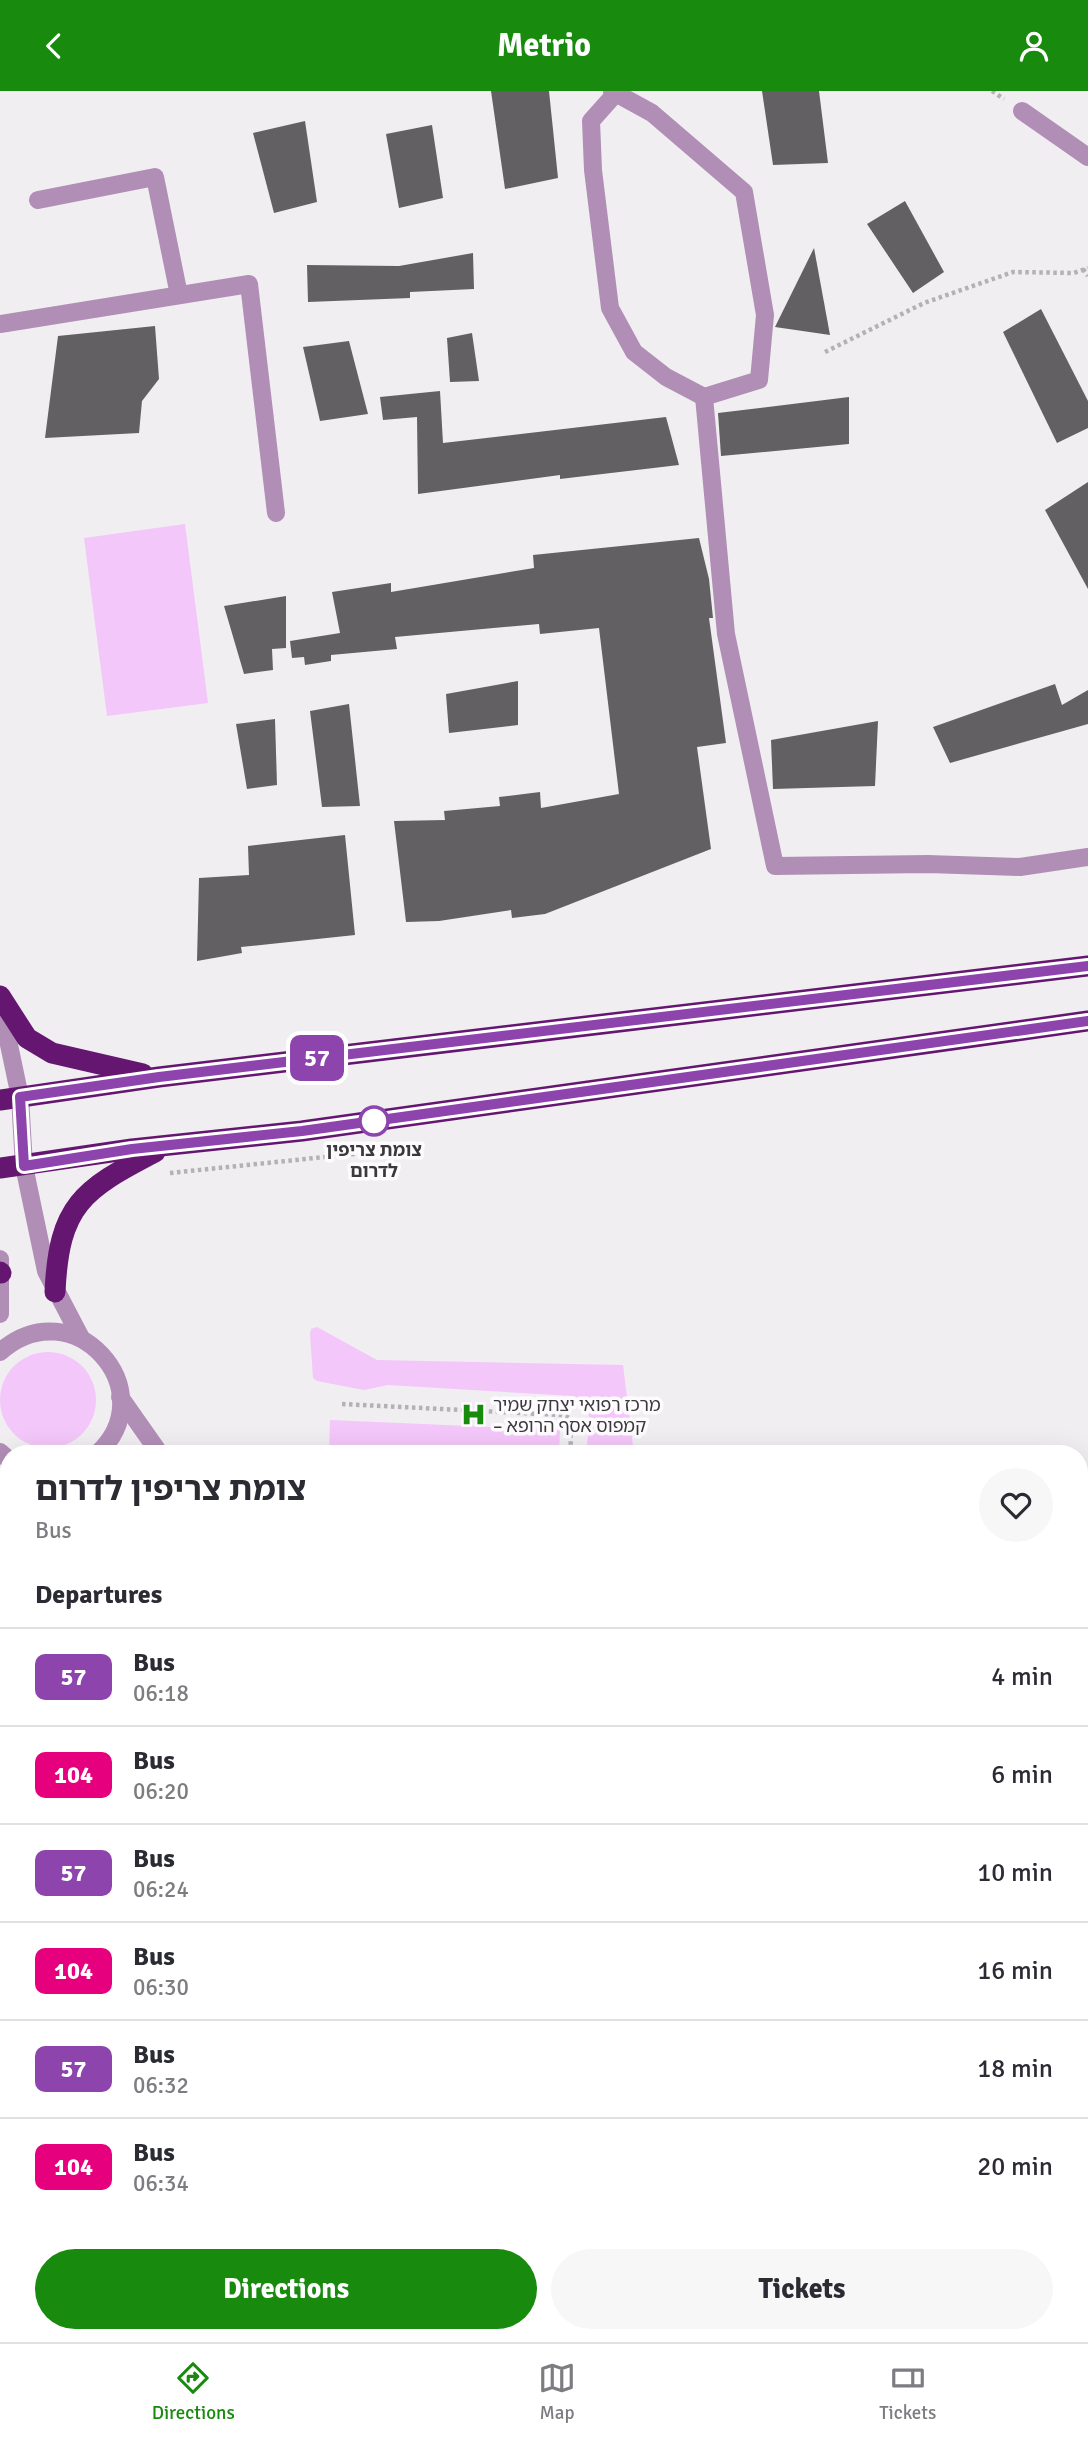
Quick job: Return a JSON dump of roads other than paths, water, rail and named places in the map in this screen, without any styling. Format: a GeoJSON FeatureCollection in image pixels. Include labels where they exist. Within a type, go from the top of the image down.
{"type":"FeatureCollection","features":[{"type":"Feature","properties":{"kind":"highway"},"geometry":{"type":"LineString","coordinates":[[10,1099],[159,1077],[1088,966]]}},
{"type":"Feature","properties":{"kind":"highway"},"geometry":{"type":"LineString","coordinates":[[0,996],[27,1038],[52,1053],[159,1077]]}},
{"type":"Feature","properties":{"kind":"highway"},"geometry":{"type":"LineString","coordinates":[[0,1168],[169,1145],[302,1131],[1088,1021]]}},
{"type":"Feature","properties":{"kind":"highway"},"geometry":{"type":"LineString","coordinates":[[55,1292],[57,1254],[65,1224],[82,1199],[107,1177],[169,1145]]}},
{"type":"Feature","properties":{"kind":"street"},"geometry":{"type":"LineString","coordinates":[[614,92],[652,113],[744,192],[765,315],[759,380],[704,397],[666,377],[634,352],[610,308],[593,170],[591,121],[614,92]]}},
{"type":"Feature","properties":{"kind":"street"},"geometry":{"type":"LineString","coordinates":[[1022,111],[1088,157]]}},
{"type":"Feature","properties":{"kind":"street"},"geometry":{"type":"LineString","coordinates":[[38,200],[155,177],[180,295]]}},
{"type":"Feature","properties":{"kind":"street"},"geometry":{"type":"LineString","coordinates":[[0,324],[249,284],[276,513]]}},
{"type":"Feature","properties":{"kind":"street"},"geometry":{"type":"LineString","coordinates":[[704,397],[726,634],[775,866],[928,864],[1020,867],[1088,857]]}},
{"type":"Feature","properties":{"kind":"street"},"geometry":{"type":"LineString","coordinates":[[0,1002],[10,1099],[46,1271],[81,1338],[109,1362],[120,1397],[154,1445]]}},
{"type":"Feature","properties":{"kind":"street"},"geometry":{"type":"LineString","coordinates":[[0,1268],[0,1314]]}},
{"type":"Feature","properties":{"kind":"street"},"geometry":{"type":"LineString","coordinates":[[0,1352],[23,1336],[43,1331],[62,1332],[81,1338]]}},
{"type":"Feature","properties":{"kind":"street"},"geometry":{"type":"LineString","coordinates":[[104,1445],[113,1432],[120,1397]]}},
{"type":"Feature","properties":{"kind":"place","name":"צומת צריפין לדרום"},"geometry":{"type":"Point","coordinates":[374,1121]}},
{"type":"Feature","properties":{"kind":"place","name":"מרכז רפואי יצחק שמיר – קמפוס אסף הרופא"},"geometry":{"type":"Point","coordinates":[473,1415]}}]}
